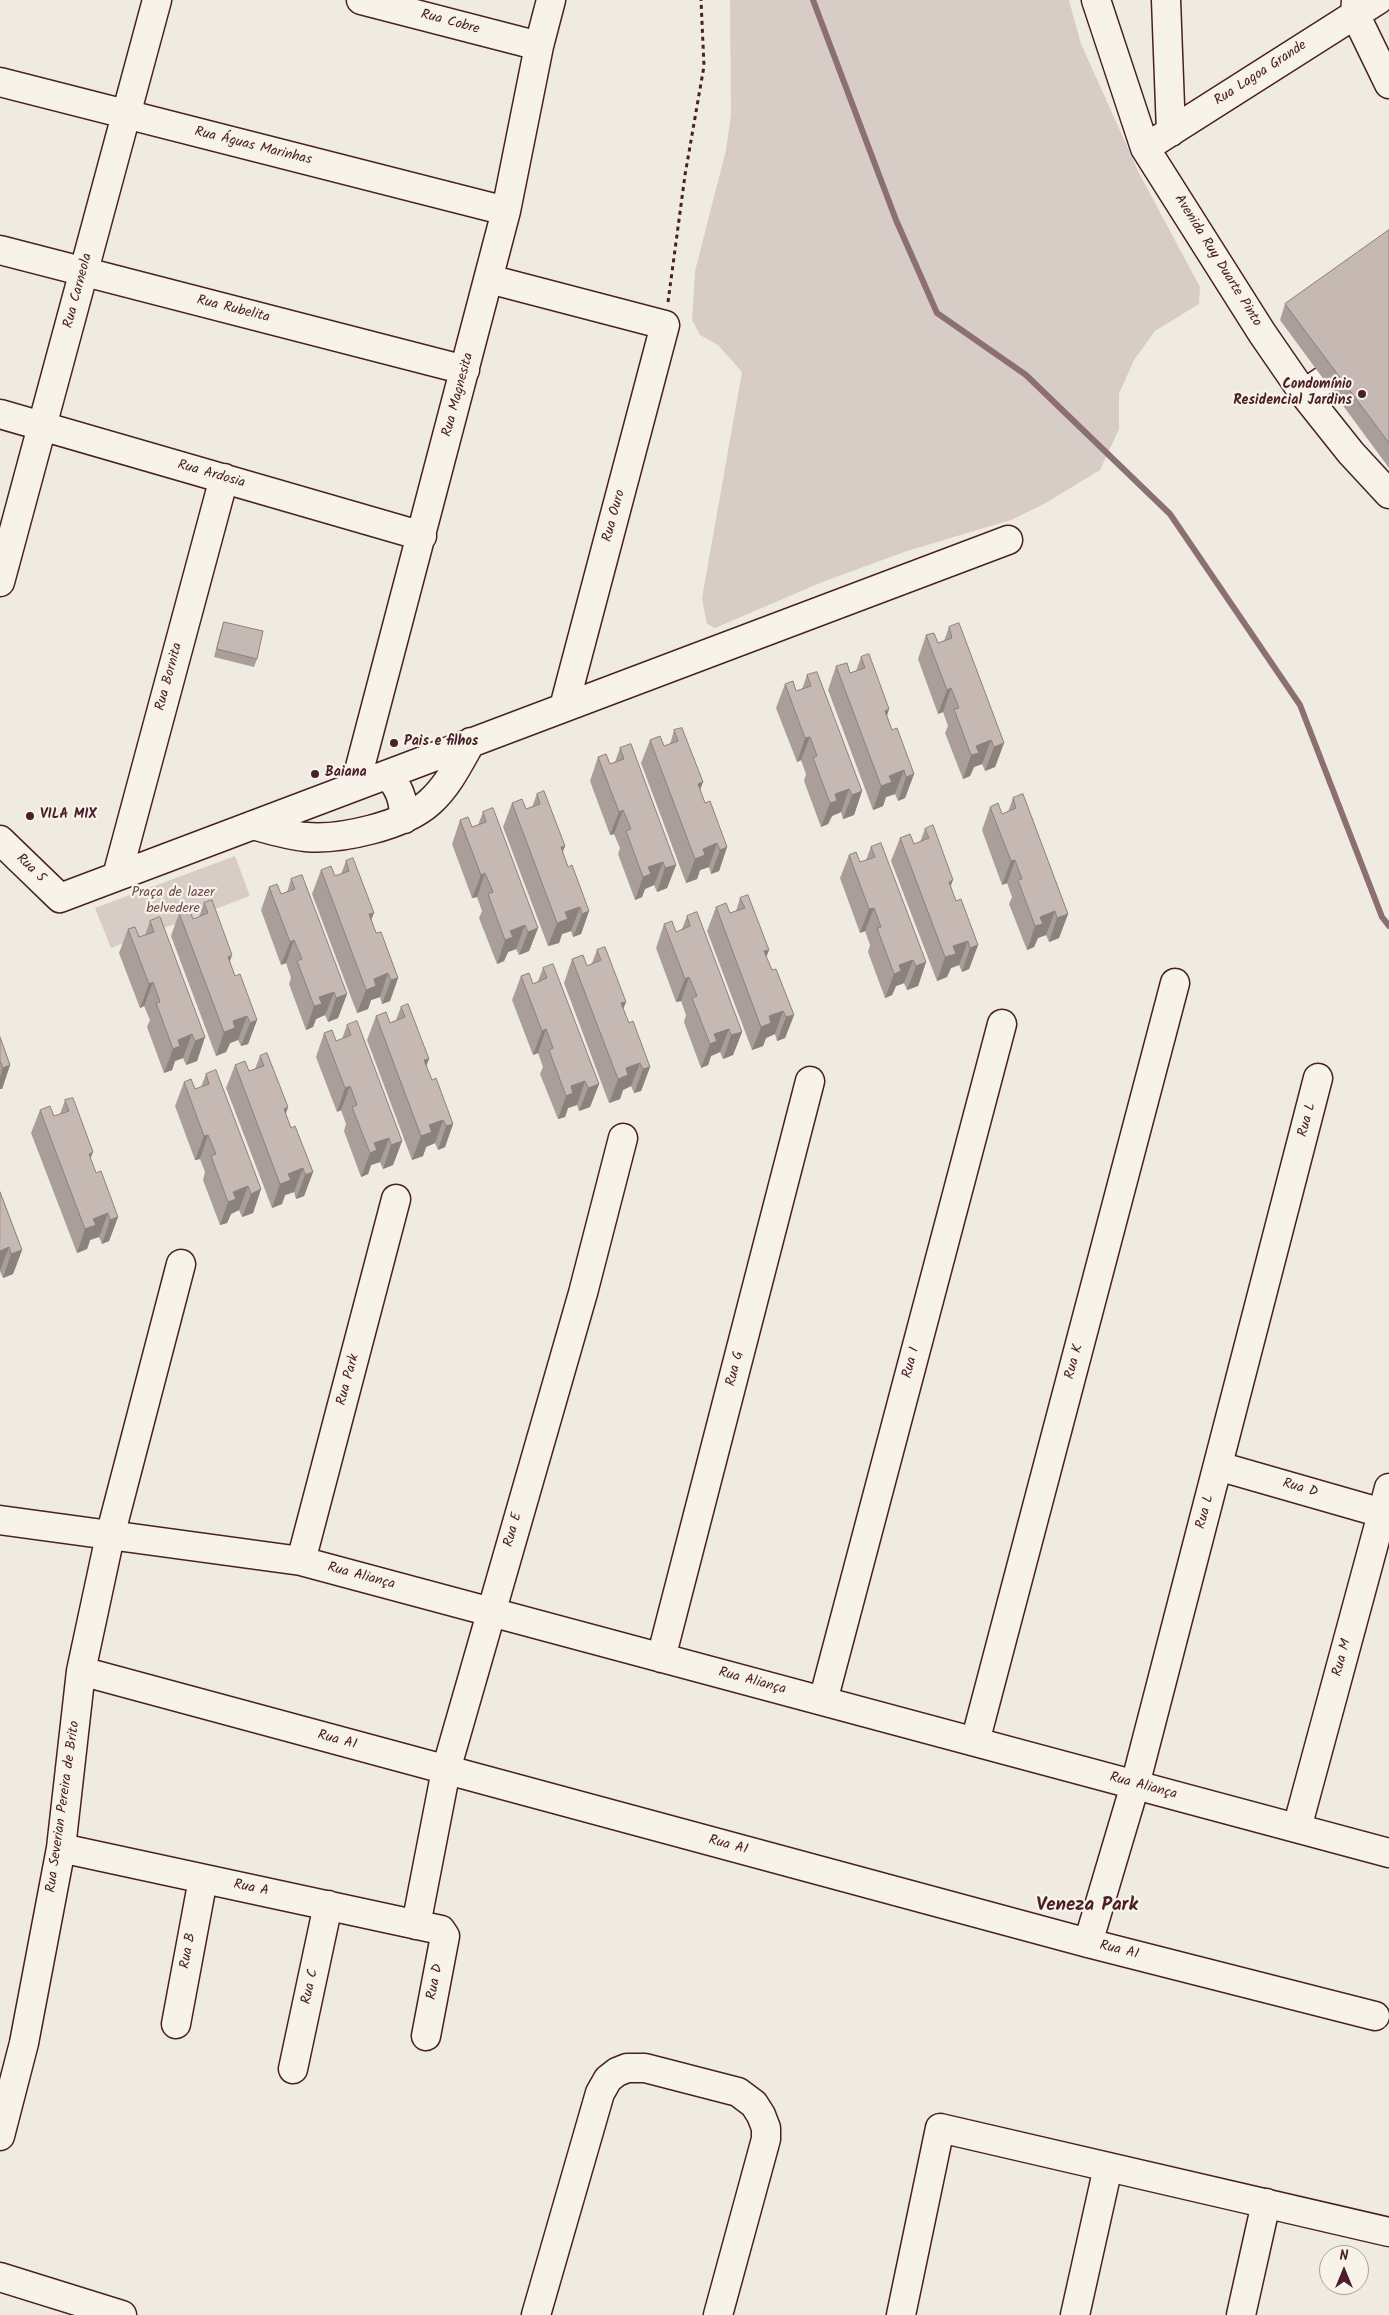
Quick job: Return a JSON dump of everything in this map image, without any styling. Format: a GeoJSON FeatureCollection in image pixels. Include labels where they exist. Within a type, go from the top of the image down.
{"type":"FeatureCollection","features":[{"type":"Feature","properties":{"kind":"street","name":"Rua Carneola"},"geometry":{"type":"LineString","coordinates":[[0,582],[157,0]]}},
{"type":"Feature","properties":{"kind":"street","name":"Rua Cobre"},"geometry":{"type":"LineString","coordinates":[[361,0],[539,46]]}},
{"type":"Feature","properties":{"kind":"street","name":"Rua Magnesita"},"geometry":{"type":"LineString","coordinates":[[349,789],[422,536],[466,370],[506,212],[550,0]]}},
{"type":"Feature","properties":{"kind":"street","name":"Avenida Ruy Duarte Pinto"},"geometry":{"type":"LineString","coordinates":[[1096,0],[1145,148],[1271,326],[1304,394],[1351,453],[1389,494]]}},
{"type":"Feature","properties":{"kind":"street"},"geometry":{"type":"LineString","coordinates":[[1166,0],[1171,132]]}},
{"type":"Feature","properties":{"kind":"street"},"geometry":{"type":"LineString","coordinates":[[1363,5],[1389,84]]}},
{"type":"Feature","properties":{"kind":"street","name":"Rua Lagoa Grande"},"geometry":{"type":"LineString","coordinates":[[1145,148],[1363,5]]}},
{"type":"Feature","properties":{"kind":"street","name":"Rua Águas Marinhas"},"geometry":{"type":"LineString","coordinates":[[0,82],[126,116],[506,212]]}},
{"type":"Feature","properties":{"kind":"street","name":"Rua Rubelita"},"geometry":{"type":"LineString","coordinates":[[0,250],[466,370]]}},
{"type":"Feature","properties":{"kind":"street"},"geometry":{"type":"LineString","coordinates":[[489,279],[665,325]]}},
{"type":"Feature","properties":{"kind":"street","name":"Rua Ouro"},"geometry":{"type":"LineString","coordinates":[[564,707],[665,325]]}},
{"type":"Feature","properties":{"kind":"street"},"geometry":{"type":"LineString","coordinates":[[1304,394],[1389,335]]}},
{"type":"Feature","properties":{"kind":"street","name":"Rua Ardosia"},"geometry":{"type":"LineString","coordinates":[[0,414],[422,536]]}},
{"type":"Feature","properties":{"kind":"street","name":"Rua Bornita"},"geometry":{"type":"LineString","coordinates":[[117,876],[224,478]]}},
{"type":"Feature","properties":{"kind":"street"},"geometry":{"type":"LineString","coordinates":[[117,876],[1008,540]]}},
{"type":"Feature","properties":{"kind":"street"},"geometry":{"type":"LineString","coordinates":[[253,825],[281,834],[308,837],[361,832],[404,819],[429,803],[453,775],[471,742]]}},
{"type":"Feature","properties":{"kind":"street"},"geometry":{"type":"LineString","coordinates":[[387,775],[393,780],[401,795],[404,819]]}},
{"type":"Feature","properties":{"kind":"street"},"geometry":{"type":"LineString","coordinates":[[349,789],[347,812],[361,832]]}},
{"type":"Feature","properties":{"kind":"street","name":"Rua 5"},"geometry":{"type":"LineString","coordinates":[[0,840],[60,898],[117,876]]}},
{"type":"Feature","properties":{"kind":"street","name":"Rua K"},"geometry":{"type":"LineString","coordinates":[[975,1742],[1175,982]]}},
{"type":"Feature","properties":{"kind":"street","name":"Rua I"},"geometry":{"type":"LineString","coordinates":[[823,1701],[1002,1024]]}},
{"type":"Feature","properties":{"kind":"street","name":"Rua L"},"geometry":{"type":"LineString","coordinates":[[1088,1944],[1135,1785],[1318,1078]]}},
{"type":"Feature","properties":{"kind":"street","name":"Rua G"},"geometry":{"type":"LineString","coordinates":[[661,1658],[810,1081]]}},
{"type":"Feature","properties":{"kind":"street","name":"Rua E"},"geometry":{"type":"LineString","coordinates":[[428,1927],[446,1770],[583,1293],[623,1138]]}},
{"type":"Feature","properties":{"kind":"street","name":"Rua Park"},"geometry":{"type":"LineString","coordinates":[[301,1561],[396,1199]]}},
{"type":"Feature","properties":{"kind":"street","name":"Rua Severian Pereira de Brito"},"geometry":{"type":"LineString","coordinates":[[0,2136],[24,2043],[61,1848],[81,1671],[110,1536],[181,1264]]}},
{"type":"Feature","properties":{"kind":"street","name":"Rua D"},"geometry":{"type":"LineString","coordinates":[[1218,1466],[1386,1501]]}},
{"type":"Feature","properties":{"kind":"street","name":"Rua M"},"geometry":{"type":"LineString","coordinates":[[1297,1828],[1386,1501]]}},
{"type":"Feature","properties":{"kind":"street","name":"Rua Aliança"},"geometry":{"type":"LineString","coordinates":[[0,1520],[301,1561],[1389,1853]]}},
{"type":"Feature","properties":{"kind":"street","name":"Rua A1"},"geometry":{"type":"LineString","coordinates":[[81,1671],[1088,1944],[1376,2016]]}},
{"type":"Feature","properties":{"kind":"street","name":"Rua A"},"geometry":{"type":"LineString","coordinates":[[61,1848],[428,1927]]}},
{"type":"Feature","properties":{"kind":"street","name":"Rua B"},"geometry":{"type":"LineString","coordinates":[[176,2024],[202,1878]]}},
{"type":"Feature","properties":{"kind":"street","name":"Rua C"},"geometry":{"type":"LineString","coordinates":[[293,2069],[328,1905]]}},
{"type":"Feature","properties":{"kind":"street","name":"Rua D"},"geometry":{"type":"LineString","coordinates":[[426,2036],[445,1936],[428,1927]]}},
{"type":"Feature","properties":{"kind":"street"},"geometry":{"type":"LineString","coordinates":[[536,2315],[600,2093],[608,2079],[617,2072],[627,2068],[645,2068],[738,2092],[754,2104],[766,2128],[766,2139],[718,2315]]}},
{"type":"Feature","properties":{"kind":"street"},"geometry":{"type":"LineString","coordinates":[[900,2315],[940,2128],[1389,2232]]}},
{"type":"Feature","properties":{"kind":"street"},"geometry":{"type":"LineString","coordinates":[[1075,2315],[1108,2167]]}},
{"type":"Feature","properties":{"kind":"street"},"geometry":{"type":"LineString","coordinates":[[1241,2315],[1266,2203]]}},
{"type":"Feature","properties":{"kind":"street"},"geometry":{"type":"LineString","coordinates":[[0,2277],[122,2315]]}},
{"type":"Feature","properties":{"kind":"path"},"geometry":{"type":"LineString","coordinates":[[665,325],[685,176],[704,66],[701,0]]}},
{"type":"Feature","properties":{"kind":"green space"},"geometry":{"type":"Polygon","coordinates":[[[730,0],[1069,0],[1081,44],[1140,175],[1200,287],[1199,304],[1155,331],[1134,360],[1119,394],[1119,429],[1100,470],[1044,504],[1011,520],[907,551],[820,583],[715,628],[707,624],[702,598],[742,372],[718,345],[700,335],[692,320],[695,271],[726,150],[731,115],[730,0]]]}},
{"type":"Feature","properties":{"kind":"green space","name":"Praça de lazer belvedere"},"geometry":{"type":"Polygon","coordinates":[[[235,856],[250,896],[111,948],[95,908],[235,856]]]}},
{"type":"Feature","properties":{"kind":"building","name":"Condomínio Residencial Jardins"},"geometry":{"type":"Polygon","coordinates":[[[1389,230],[1389,443],[1285,304],[1389,230]]]}},
{"type":"Feature","properties":{"kind":"building"},"geometry":{"type":"Polygon","coordinates":[[[224,622],[263,631],[257,659],[217,649],[224,622]]]}},
{"type":"Feature","properties":{"kind":"building"},"geometry":{"type":"Polygon","coordinates":[[[959,623],[1004,743],[994,747],[991,740],[976,746],[979,753],[971,755],[954,709],[959,708],[951,688],[947,690],[926,635],[934,633],[938,643],[952,638],[949,627],[959,623]]]}},
{"type":"Feature","properties":{"kind":"building"},"geometry":{"type":"Polygon","coordinates":[[[869,654],[889,709],[885,711],[892,730],[897,728],[914,774],[906,777],[904,770],[889,776],[892,782],[881,786],[836,666],[847,663],[850,673],[865,668],[861,657],[869,654]]]}},
{"type":"Feature","properties":{"kind":"building"},"geometry":{"type":"Polygon","coordinates":[[[817,672],[862,791],[852,795],[849,789],[835,794],[837,801],[830,803],[813,758],[817,756],[810,737],[805,738],[785,684],[793,681],[796,691],[811,686],[807,675],[817,672]]]}},
{"type":"Feature","properties":{"kind":"building"},"geometry":{"type":"Polygon","coordinates":[[[682,728],[703,782],[698,784],[705,803],[710,801],[727,847],[720,850],[717,843],[703,849],[705,855],[695,859],[650,740],[660,736],[664,746],[678,741],[674,730],[682,728]]]}},
{"type":"Feature","properties":{"kind":"building"},"geometry":{"type":"Polygon","coordinates":[[[631,744],[676,865],[665,868],[663,862],[648,867],[651,874],[643,877],[626,831],[631,829],[623,810],[619,812],[598,757],[606,754],[610,764],[624,759],[620,748],[631,744]]]}},
{"type":"Feature","properties":{"kind":"building"},"geometry":{"type":"Polygon","coordinates":[[[544,791],[565,846],[561,847],[568,867],[572,865],[589,911],[582,914],[580,907],[565,912],[568,919],[557,923],[512,803],[522,799],[526,809],[540,804],[537,794],[544,791]]]}},
{"type":"Feature","properties":{"kind":"building"},"geometry":{"type":"Polygon","coordinates":[[[1023,794],[1068,914],[1057,918],[1055,911],[1040,917],[1043,924],[1035,926],[1018,880],[1022,879],[1015,860],[1011,861],[990,807],[998,803],[1002,814],[1016,808],[1013,798],[1023,794]]]}},
{"type":"Feature","properties":{"kind":"building"},"geometry":{"type":"Polygon","coordinates":[[[493,808],[538,928],[528,932],[525,925],[510,931],[513,937],[505,940],[488,894],[493,892],[485,873],[481,875],[460,820],[468,817],[472,827],[486,822],[483,812],[493,808]]]}},
{"type":"Feature","properties":{"kind":"building"},"geometry":{"type":"Polygon","coordinates":[[[933,825],[953,880],[949,882],[956,901],[961,899],[978,945],[970,948],[968,941],[953,946],[956,954],[945,957],[900,838],[910,834],[914,844],[929,838],[925,829],[933,825]]]}},
{"type":"Feature","properties":{"kind":"building"},"geometry":{"type":"Polygon","coordinates":[[[881,843],[926,962],[916,966],[913,960],[899,965],[901,971],[894,974],[877,928],[881,927],[874,908],[869,909],[849,855],[856,852],[860,862],[875,857],[871,847],[881,843]]]}},
{"type":"Feature","properties":{"kind":"building"},"geometry":{"type":"Polygon","coordinates":[[[353,858],[374,913],[369,914],[376,933],[381,932],[398,978],[391,980],[388,973],[374,979],[376,986],[366,990],[321,870],[331,866],[335,876],[349,871],[346,861],[353,858]]]}},
{"type":"Feature","properties":{"kind":"building"},"geometry":{"type":"Polygon","coordinates":[[[302,875],[347,994],[336,998],[334,992],[319,997],[322,1004],[314,1006],[297,961],[302,959],[294,940],[290,942],[269,887],[277,884],[281,894],[295,889],[291,879],[302,875]]]}},
{"type":"Feature","properties":{"kind":"building"},"geometry":{"type":"Polygon","coordinates":[[[748,895],[769,950],[764,951],[772,970],[776,969],[794,1015],[786,1017],[783,1011],[769,1016],[771,1023],[761,1027],[716,907],[726,903],[730,913],[745,908],[740,898],[748,895]]]}},
{"type":"Feature","properties":{"kind":"building"},"geometry":{"type":"Polygon","coordinates":[[[212,900],[232,955],[228,957],[235,976],[240,974],[257,1020],[250,1023],[247,1016],[233,1021],[235,1028],[224,1032],[179,913],[189,909],[193,919],[208,913],[204,903],[212,900]]]}},
{"type":"Feature","properties":{"kind":"building"},"geometry":{"type":"Polygon","coordinates":[[[697,912],[742,1032],[731,1035],[729,1029],[714,1034],[717,1041],[710,1044],[692,998],[697,996],[689,977],[685,979],[664,924],[672,921],[676,932],[690,926],[687,916],[697,912]]]}},
{"type":"Feature","properties":{"kind":"building"},"geometry":{"type":"Polygon","coordinates":[[[160,917],[205,1037],[195,1041],[192,1034],[178,1040],[180,1046],[173,1049],[156,1003],[160,1002],[153,982],[149,984],[128,929],[135,927],[139,937],[154,932],[150,921],[160,917]]]}},
{"type":"Feature","properties":{"kind":"building"},"geometry":{"type":"Polygon","coordinates":[[[605,947],[626,1002],[621,1003],[629,1023],[633,1021],[650,1067],[643,1069],[640,1063],[626,1068],[628,1075],[618,1079],[572,959],[583,955],[587,966],[601,960],[597,950],[605,947]]]}},
{"type":"Feature","properties":{"kind":"building"},"geometry":{"type":"Polygon","coordinates":[[[553,964],[599,1084],[588,1088],[585,1081],[571,1086],[573,1093],[566,1096],[549,1050],[553,1048],[546,1029],[542,1031],[521,976],[529,973],[533,984],[547,978],[543,968],[553,964]]]}},
{"type":"Feature","properties":{"kind":"building"},"geometry":{"type":"Polygon","coordinates":[[[408,1004],[429,1059],[424,1060],[432,1080],[436,1078],[453,1124],[446,1126],[443,1120],[429,1125],[432,1132],[421,1136],[376,1016],[386,1012],[390,1023],[405,1017],[401,1007],[408,1004]]]}},
{"type":"Feature","properties":{"kind":"building"},"geometry":{"type":"Polygon","coordinates":[[[357,1021],[402,1141],[391,1145],[389,1138],[374,1143],[377,1150],[370,1153],[352,1107],[357,1105],[350,1086],[345,1088],[324,1033],[332,1030],[336,1041],[351,1035],[347,1025],[357,1021]]]}},
{"type":"Feature","properties":{"kind":"building"},"geometry":{"type":"Polygon","coordinates":[[[0,1037],[10,1065],[3,1068],[0,1061],[0,1037]]]}},
{"type":"Feature","properties":{"kind":"building"},"geometry":{"type":"Polygon","coordinates":[[[267,1053],[288,1107],[284,1109],[291,1128],[295,1126],[313,1172],[305,1175],[303,1168],[288,1174],[291,1180],[280,1184],[235,1065],[245,1061],[249,1071],[264,1066],[260,1056],[267,1053]]]}},
{"type":"Feature","properties":{"kind":"building"},"geometry":{"type":"Polygon","coordinates":[[[216,1070],[261,1189],[251,1194],[248,1186],[233,1192],[236,1199],[228,1202],[211,1156],[216,1154],[208,1135],[204,1136],[184,1082],[191,1079],[195,1089],[209,1084],[206,1074],[216,1070]]]}},
{"type":"Feature","properties":{"kind":"building"},"geometry":{"type":"Polygon","coordinates":[[[73,1098],[93,1152],[89,1154],[96,1173],[101,1171],[118,1217],[110,1220],[108,1213],[93,1219],[96,1225],[85,1229],[40,1110],[50,1106],[54,1116],[69,1111],[65,1100],[73,1098]]]}},
{"type":"Feature","properties":{"kind":"building"},"geometry":{"type":"Polygon","coordinates":[[[0,1192],[22,1250],[11,1254],[9,1247],[0,1251],[0,1192]]]}},
{"type":"Feature","properties":{"kind":"waterway"},"geometry":{"type":"LineString","coordinates":[[813,0],[896,220],[937,313],[1026,375],[1170,514],[1300,705],[1382,917],[1389,926]]}},
{"type":"Feature","properties":{"kind":"place","name":"Condomínio Residencial Jardins"},"geometry":{"type":"Point","coordinates":[1362,394]}},
{"type":"Feature","properties":{"kind":"place","name":"Pais e filhos"},"geometry":{"type":"Point","coordinates":[394,743]}},
{"type":"Feature","properties":{"kind":"place","name":"Baiana"},"geometry":{"type":"Point","coordinates":[315,774]}},
{"type":"Feature","properties":{"kind":"place","name":"VILA MIX"},"geometry":{"type":"Point","coordinates":[30,816]}},
{"type":"Feature","properties":{"kind":"district","name":"Veneza Park"},"geometry":{"type":"Point","coordinates":[1087,1907]}}]}
